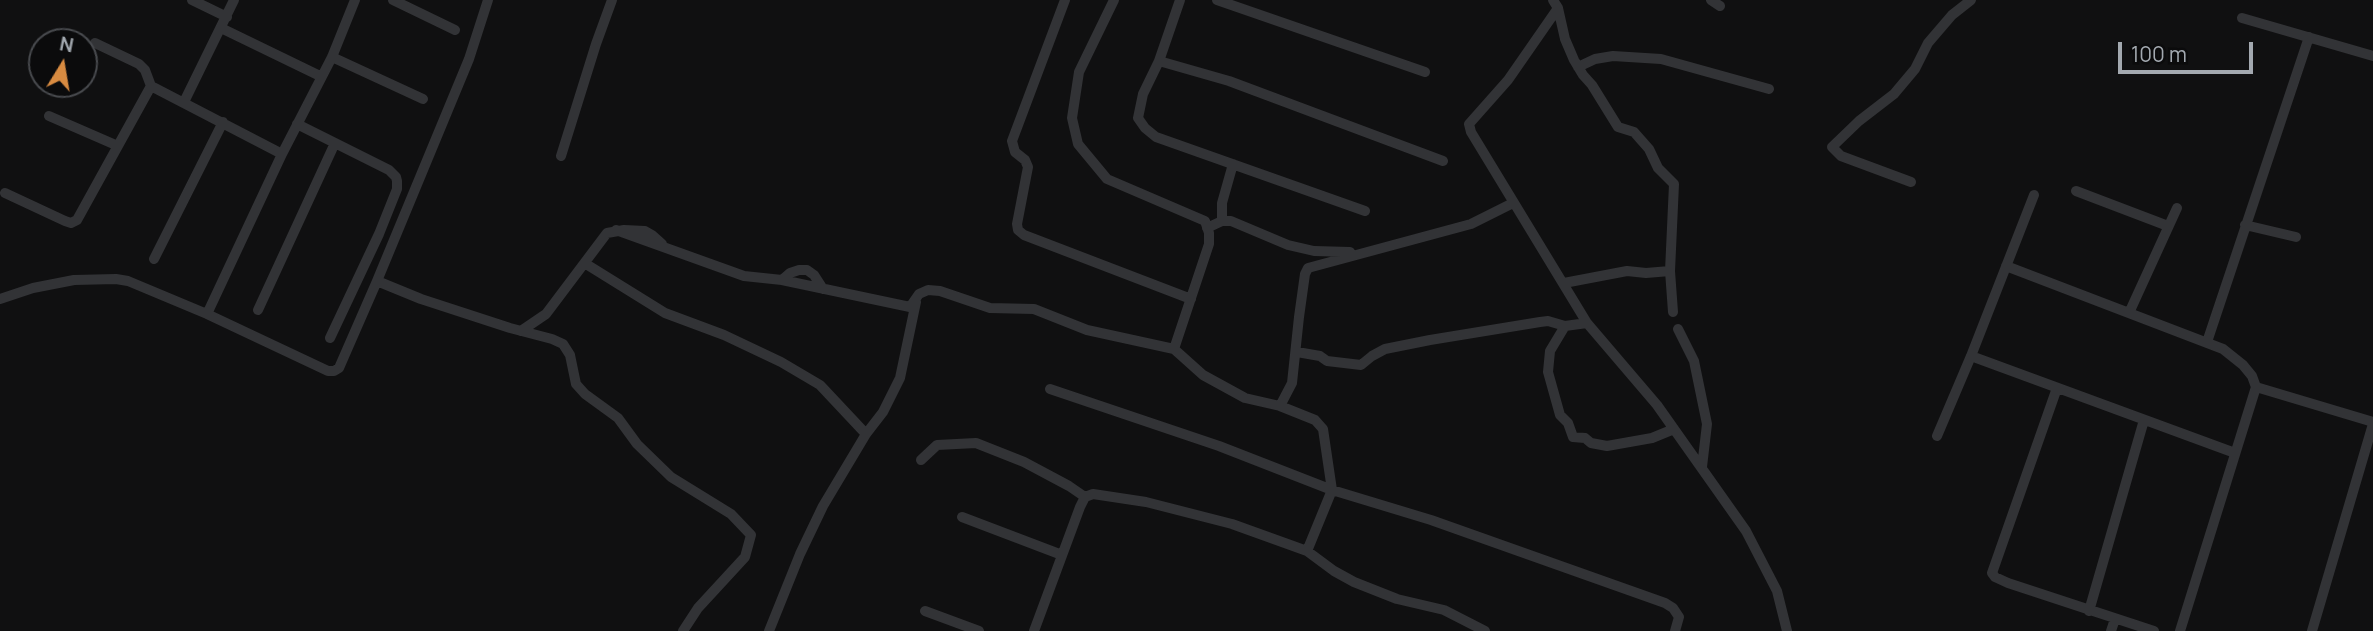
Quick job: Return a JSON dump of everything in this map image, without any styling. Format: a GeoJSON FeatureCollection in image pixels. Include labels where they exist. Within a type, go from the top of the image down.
{"type":"FeatureCollection","features":[{"type":"Feature","properties":{"kind":"street"},"geometry":{"type":"LineString","coordinates":[[192,0],[227,17]]}},
{"type":"Feature","properties":{"kind":"street"},"geometry":{"type":"LineString","coordinates":[[184,102],[234,0]]}},
{"type":"Feature","properties":{"kind":"street"},"geometry":{"type":"LineString","coordinates":[[393,0],[455,30]]}},
{"type":"Feature","properties":{"kind":"street"},"geometry":{"type":"LineString","coordinates":[[0,299],[33,288],[74,280],[128,281],[207,314],[328,371],[334,371],[341,362],[377,281],[469,59],[488,0]]}},
{"type":"Feature","properties":{"kind":"street"},"geometry":{"type":"LineString","coordinates":[[561,156],[612,0]]}},
{"type":"Feature","properties":{"kind":"street"},"geometry":{"type":"LineString","coordinates":[[1065,0],[1012,141],[1014,152],[1025,160],[1028,167],[1017,230],[1191,299]]}},
{"type":"Feature","properties":{"kind":"street"},"geometry":{"type":"LineString","coordinates":[[1114,0],[1079,72],[1072,118],[1078,144],[1107,179],[1205,221],[1209,244],[1174,349]]}},
{"type":"Feature","properties":{"kind":"street"},"geometry":{"type":"LineString","coordinates":[[1180,0],[1159,61],[1143,94],[1138,118],[1145,128],[1156,137],[1365,211]]}},
{"type":"Feature","properties":{"kind":"street"},"geometry":{"type":"LineString","coordinates":[[1217,0],[1425,72]]}},
{"type":"Feature","properties":{"kind":"street"},"geometry":{"type":"LineString","coordinates":[[1710,0],[1720,6]]}},
{"type":"Feature","properties":{"kind":"street"},"geometry":{"type":"LineString","coordinates":[[1911,182],[1841,156],[1832,147],[1859,121],[1894,94],[1915,68],[1928,43],[1952,15],[1971,0]]}},
{"type":"Feature","properties":{"kind":"street"},"geometry":{"type":"LineString","coordinates":[[207,314],[282,154],[332,57],[353,1]]}},
{"type":"Feature","properties":{"kind":"street"},"geometry":{"type":"LineString","coordinates":[[1556,4],[1565,39],[1578,66],[1618,127],[1634,132],[1649,149],[1658,168],[1674,184],[1670,271],[1672,312]]}},
{"type":"Feature","properties":{"kind":"street"},"geometry":{"type":"LineString","coordinates":[[1556,4],[1508,80],[1469,124],[1471,132],[1587,323],[1657,405],[1746,530],[1777,592],[1787,631]]}},
{"type":"Feature","properties":{"kind":"street"},"geometry":{"type":"LineString","coordinates":[[2242,18],[2373,55]]}},
{"type":"Feature","properties":{"kind":"street"},"geometry":{"type":"LineString","coordinates":[[221,28],[320,76]]}},
{"type":"Feature","properties":{"kind":"street"},"geometry":{"type":"LineString","coordinates":[[2207,342],[2309,37]]}},
{"type":"Feature","properties":{"kind":"street"},"geometry":{"type":"LineString","coordinates":[[98,44],[139,64],[145,70],[151,86],[282,154]]}},
{"type":"Feature","properties":{"kind":"street"},"geometry":{"type":"LineString","coordinates":[[1578,66],[1613,56],[1661,59],[1769,89]]}},
{"type":"Feature","properties":{"kind":"street"},"geometry":{"type":"LineString","coordinates":[[332,57],[423,99]]}},
{"type":"Feature","properties":{"kind":"street"},"geometry":{"type":"LineString","coordinates":[[1159,61],[1229,81],[1443,161]]}},
{"type":"Feature","properties":{"kind":"street"},"geometry":{"type":"LineString","coordinates":[[5,193],[65,221],[71,223],[77,220],[151,86]]}},
{"type":"Feature","properties":{"kind":"street"},"geometry":{"type":"LineString","coordinates":[[50,116],[118,146]]}},
{"type":"Feature","properties":{"kind":"street"},"geometry":{"type":"LineString","coordinates":[[154,259],[223,122]]}},
{"type":"Feature","properties":{"kind":"street"},"geometry":{"type":"LineString","coordinates":[[297,124],[389,170],[396,177],[397,189],[379,234],[330,338]]}},
{"type":"Feature","properties":{"kind":"street"},"geometry":{"type":"LineString","coordinates":[[258,310],[335,143]]}},
{"type":"Feature","properties":{"kind":"street"},"geometry":{"type":"LineString","coordinates":[[1222,221],[1222,203],[1233,164]]}},
{"type":"Feature","properties":{"kind":"street"},"geometry":{"type":"LineString","coordinates":[[2077,191],[2168,226]]}},
{"type":"Feature","properties":{"kind":"street"},"geometry":{"type":"LineString","coordinates":[[1937,436],[2034,195]]}},
{"type":"Feature","properties":{"kind":"street"},"geometry":{"type":"LineString","coordinates":[[1280,406],[1292,383],[1300,306],[1308,268],[1471,225],[1513,203]]}},
{"type":"Feature","properties":{"kind":"street"},"geometry":{"type":"LineString","coordinates":[[2129,313],[2177,208]]}},
{"type":"Feature","properties":{"kind":"street"},"geometry":{"type":"LineString","coordinates":[[1207,228],[1222,221],[1243,224],[1288,245],[1314,251],[1372,251]]}},
{"type":"Feature","properties":{"kind":"street"},"geometry":{"type":"LineString","coordinates":[[2245,225],[2296,237]]}},
{"type":"Feature","properties":{"kind":"street"},"geometry":{"type":"LineString","coordinates":[[521,331],[546,314],[607,233],[616,230],[744,276],[782,280],[910,307],[916,301]]}},
{"type":"Feature","properties":{"kind":"street"},"geometry":{"type":"LineString","coordinates":[[586,264],[665,313],[724,335],[781,362],[820,385],[866,434]]}},
{"type":"Feature","properties":{"kind":"street"},"geometry":{"type":"LineString","coordinates":[[2007,266],[2223,349],[2237,359],[2252,376],[2256,387],[2180,631]]}},
{"type":"Feature","properties":{"kind":"street"},"geometry":{"type":"LineString","coordinates":[[782,280],[790,273],[807,270],[814,275],[823,289]]}},
{"type":"Feature","properties":{"kind":"street"},"geometry":{"type":"LineString","coordinates":[[1564,283],[1627,271],[1670,271]]}},
{"type":"Feature","properties":{"kind":"street"},"geometry":{"type":"LineString","coordinates":[[377,281],[421,299],[563,344],[570,355],[576,384],[585,394],[618,418],[637,444],[671,477],[731,514],[751,535],[745,557],[698,608],[683,631]]}},
{"type":"Feature","properties":{"kind":"street"},"geometry":{"type":"LineString","coordinates":[[769,631],[823,506],[866,434],[883,412],[900,378],[916,301],[919,294],[928,290],[940,291],[990,308],[1034,309],[1087,330],[1174,349],[1203,374],[1245,398],[1280,406],[1315,420],[1323,429],[1332,490],[1307,551]]}},
{"type":"Feature","properties":{"kind":"street"},"geometry":{"type":"LineString","coordinates":[[1297,352],[1320,356],[1327,361],[1361,365],[1385,349],[1430,340],[1548,321],[1565,326],[1587,323]]}},
{"type":"Feature","properties":{"kind":"street"},"geometry":{"type":"LineString","coordinates":[[1565,326],[1550,351],[1548,372],[1560,415],[1568,423],[1573,437],[1585,438],[1591,443],[1607,446],[1652,438],[1674,429]]}},
{"type":"Feature","properties":{"kind":"street"},"geometry":{"type":"LineString","coordinates":[[1678,329],[1694,361],[1706,424],[1702,467]]}},
{"type":"Feature","properties":{"kind":"street"},"geometry":{"type":"LineString","coordinates":[[1971,356],[2235,453]]}},
{"type":"Feature","properties":{"kind":"street"},"geometry":{"type":"LineString","coordinates":[[2256,387],[2373,423],[2312,631]]}},
{"type":"Feature","properties":{"kind":"street"},"geometry":{"type":"LineString","coordinates":[[2057,388],[1992,573],[2000,580],[2154,631]]}},
{"type":"Feature","properties":{"kind":"street"},"geometry":{"type":"LineString","coordinates":[[1050,389],[1219,446],[1332,490],[1431,520],[1665,603],[1679,617],[1675,631]]}},
{"type":"Feature","properties":{"kind":"street"},"geometry":{"type":"LineString","coordinates":[[2089,611],[2144,421]]}},
{"type":"Feature","properties":{"kind":"street"},"geometry":{"type":"LineString","coordinates":[[921,460],[937,445],[976,443],[1024,462],[1086,497]]}},
{"type":"Feature","properties":{"kind":"street"},"geometry":{"type":"LineString","coordinates":[[1034,631],[1086,497],[1106,494],[1232,524],[1307,551],[1354,582],[1397,599],[1444,610],[1485,631]]}},
{"type":"Feature","properties":{"kind":"street"},"geometry":{"type":"LineString","coordinates":[[962,517],[1062,555]]}},
{"type":"Feature","properties":{"kind":"street"},"geometry":{"type":"LineString","coordinates":[[925,611],[979,631]]}},
{"type":"Feature","properties":{"kind":"street"},"geometry":{"type":"LineString","coordinates":[[2111,631],[2115,619]]}}]}
